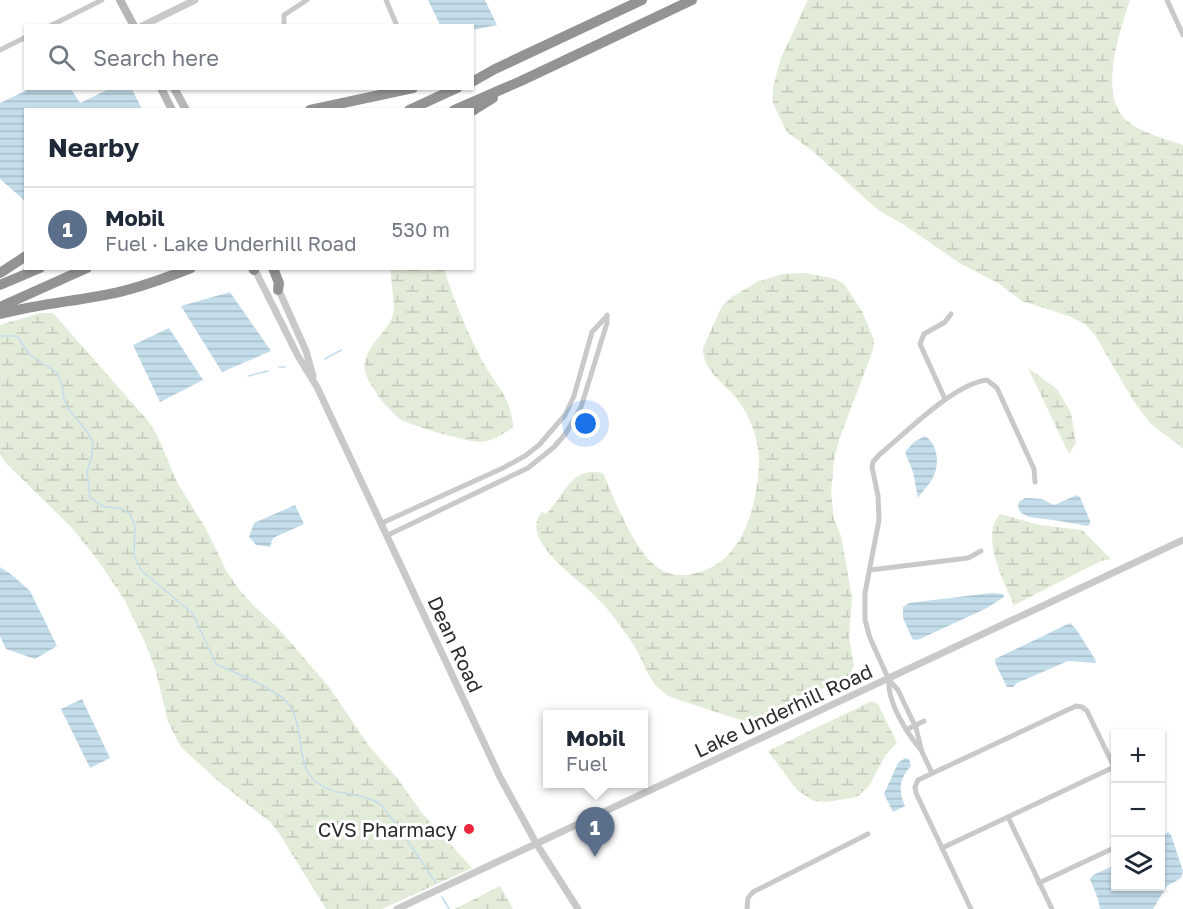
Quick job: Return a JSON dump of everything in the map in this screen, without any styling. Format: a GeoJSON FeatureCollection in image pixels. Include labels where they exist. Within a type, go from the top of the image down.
{"type":"FeatureCollection","features":[{"type":"Feature","properties":{"kind":"highway"},"geometry":{"type":"LineString","coordinates":[[474,81],[642,0]]}},
{"type":"Feature","properties":{"kind":"highway"},"geometry":{"type":"LineString","coordinates":[[459,108],[692,0]]}},
{"type":"Feature","properties":{"kind":"highway"},"geometry":{"type":"LineString","coordinates":[[474,74],[495,69]]}},
{"type":"Feature","properties":{"kind":"highway"},"geometry":{"type":"LineString","coordinates":[[474,110],[521,81]]}},
{"type":"Feature","properties":{"kind":"highway"},"geometry":{"type":"LineString","coordinates":[[319,108],[403,90]]}},
{"type":"Feature","properties":{"kind":"highway"},"geometry":{"type":"LineString","coordinates":[[413,108],[453,90]]}},
{"type":"Feature","properties":{"kind":"highway"},"geometry":{"type":"LineString","coordinates":[[0,273],[24,257]]}},
{"type":"Feature","properties":{"kind":"highway"},"geometry":{"type":"LineString","coordinates":[[0,285],[36,270]]}},
{"type":"Feature","properties":{"kind":"highway"},"geometry":{"type":"LineString","coordinates":[[0,307],[82,270]]}},
{"type":"Feature","properties":{"kind":"highway"},"geometry":{"type":"LineString","coordinates":[[0,314],[123,291],[185,270]]}},
{"type":"Feature","properties":{"kind":"highway"},"geometry":{"type":"LineString","coordinates":[[271,270],[279,283],[278,290]]}},
{"type":"Feature","properties":{"kind":"main road"},"geometry":{"type":"LineString","coordinates":[[120,0],[133,24]]}},
{"type":"Feature","properties":{"kind":"main road"},"geometry":{"type":"LineString","coordinates":[[162,90],[171,108]]}},
{"type":"Feature","properties":{"kind":"main road"},"geometry":{"type":"LineString","coordinates":[[175,90],[185,108]]}},
{"type":"Feature","properties":{"kind":"street"},"geometry":{"type":"LineString","coordinates":[[54,24],[102,0]]}},
{"type":"Feature","properties":{"kind":"street"},"geometry":{"type":"LineString","coordinates":[[146,24],[195,0]]}},
{"type":"Feature","properties":{"kind":"street"},"geometry":{"type":"LineString","coordinates":[[284,24],[284,15],[308,0]]}},
{"type":"Feature","properties":{"kind":"street"},"geometry":{"type":"LineString","coordinates":[[386,0],[396,24]]}},
{"type":"Feature","properties":{"kind":"street"},"geometry":{"type":"LineString","coordinates":[[1167,0],[1183,35]]}},
{"type":"Feature","properties":{"kind":"street"},"geometry":{"type":"LineString","coordinates":[[0,50],[24,39]]}},
{"type":"Feature","properties":{"kind":"street","name":"Dean Road"},"geometry":{"type":"LineString","coordinates":[[254,270],[298,357],[317,387],[500,777],[536,843],[578,909]]}},
{"type":"Feature","properties":{"kind":"street","name":"Dean Road"},"geometry":{"type":"LineString","coordinates":[[278,290],[306,351],[317,387]]}},
{"type":"Feature","properties":{"kind":"street"},"geometry":{"type":"LineString","coordinates":[[945,399],[920,344],[924,334],[945,322],[951,314]]}},
{"type":"Feature","properties":{"kind":"street"},"geometry":{"type":"LineString","coordinates":[[382,523],[503,468],[539,446],[565,416],[574,396],[592,332],[607,315],[607,322],[581,407],[566,433],[554,447],[528,468],[388,535]]}},
{"type":"Feature","properties":{"kind":"street"},"geometry":{"type":"LineString","coordinates":[[932,773],[922,752],[915,726],[898,690],[889,680],[870,638],[865,620],[864,599],[879,520],[878,496],[872,470],[873,462],[945,399],[982,381],[988,381],[994,384],[1034,469],[1035,482]]}},
{"type":"Feature","properties":{"kind":"street","name":"Lake Underhill Road"},"geometry":{"type":"LineString","coordinates":[[397,909],[1183,540]]}},
{"type":"Feature","properties":{"kind":"street"},"geometry":{"type":"LineString","coordinates":[[870,570],[968,558],[981,551]]}},
{"type":"Feature","properties":{"kind":"street"},"geometry":{"type":"LineString","coordinates":[[889,680],[889,692],[906,730],[922,752]]}},
{"type":"Feature","properties":{"kind":"street"},"geometry":{"type":"LineString","coordinates":[[971,909],[915,790],[918,780],[1076,706],[1087,711],[1111,761]]}},
{"type":"Feature","properties":{"kind":"street"},"geometry":{"type":"LineString","coordinates":[[906,730],[924,721]]}},
{"type":"Feature","properties":{"kind":"street"},"geometry":{"type":"LineString","coordinates":[[942,848],[1111,771]]}},
{"type":"Feature","properties":{"kind":"street"},"geometry":{"type":"LineString","coordinates":[[1008,817],[1052,909]]}},
{"type":"Feature","properties":{"kind":"street"},"geometry":{"type":"LineString","coordinates":[[747,909],[748,898],[753,892],[868,834]]}},
{"type":"Feature","properties":{"kind":"street"},"geometry":{"type":"LineString","coordinates":[[1040,883],[1111,849]]}},
{"type":"Feature","properties":{"kind":"green space"},"geometry":{"type":"Polygon","coordinates":[[[808,0],[1130,0],[1117,45],[1112,80],[1113,96],[1118,110],[1127,121],[1140,129],[1183,145],[1183,448],[1151,424],[1134,402],[1095,335],[1085,324],[1069,316],[1022,301],[998,283],[961,264],[903,224],[878,210],[816,154],[786,131],[773,103],[773,87],[781,58],[808,0]]]}},
{"type":"Feature","properties":{"kind":"green space"},"geometry":{"type":"Polygon","coordinates":[[[391,270],[444,270],[472,341],[507,401],[513,427],[502,435],[480,442],[406,422],[390,410],[370,383],[365,371],[365,363],[371,349],[393,315],[391,270]]]}},
{"type":"Feature","properties":{"kind":"green space"},"geometry":{"type":"Polygon","coordinates":[[[805,273],[836,279],[844,284],[862,311],[874,340],[873,350],[839,440],[834,460],[831,492],[834,519],[841,536],[852,598],[849,636],[854,666],[849,676],[750,723],[664,693],[648,674],[638,652],[611,613],[545,548],[539,538],[536,524],[542,512],[546,514],[553,507],[575,478],[592,472],[603,473],[633,537],[640,549],[657,567],[671,574],[686,575],[712,567],[726,557],[745,530],[751,513],[758,479],[759,455],[756,438],[746,413],[737,399],[706,364],[703,348],[722,306],[732,297],[757,282],[782,274],[805,273]]]}},
{"type":"Feature","properties":{"kind":"green space"},"geometry":{"type":"Polygon","coordinates":[[[41,313],[53,313],[149,422],[178,484],[238,588],[279,629],[329,687],[369,746],[397,778],[422,813],[472,868],[382,909],[326,909],[270,822],[217,780],[181,747],[168,722],[156,671],[147,647],[124,599],[97,559],[72,528],[7,464],[0,454],[0,325],[41,313]]]}},
{"type":"Feature","properties":{"kind":"green space"},"geometry":{"type":"Polygon","coordinates":[[[1028,368],[1057,389],[1071,413],[1076,443],[1069,454],[1028,368]]]}},
{"type":"Feature","properties":{"kind":"green space"},"geometry":{"type":"Polygon","coordinates":[[[1000,514],[1039,525],[1082,530],[1111,559],[1101,561],[1014,605],[999,571],[993,546],[994,523],[1000,514]]]}},
{"type":"Feature","properties":{"kind":"green space"},"geometry":{"type":"Polygon","coordinates":[[[872,701],[878,704],[897,743],[886,754],[869,786],[857,797],[827,802],[814,801],[797,790],[768,751],[872,701]]]}},
{"type":"Feature","properties":{"kind":"green space"},"geometry":{"type":"Polygon","coordinates":[[[500,886],[513,909],[454,909],[459,907],[500,886]]]}},
{"type":"Feature","properties":{"kind":"water"},"geometry":{"type":"Polygon","coordinates":[[[428,0],[485,0],[497,25],[474,30],[474,24],[440,24],[428,0]]]}},
{"type":"Feature","properties":{"kind":"water"},"geometry":{"type":"Polygon","coordinates":[[[27,90],[72,90],[80,103],[107,90],[132,90],[142,108],[24,108],[24,200],[0,179],[0,103],[27,90]]]}},
{"type":"Feature","properties":{"kind":"water"},"geometry":{"type":"Polygon","coordinates":[[[230,292],[271,351],[222,372],[181,306],[230,292]]]}},
{"type":"Feature","properties":{"kind":"water"},"geometry":{"type":"Polygon","coordinates":[[[169,328],[203,380],[160,402],[133,345],[169,328]]]}},
{"type":"Feature","properties":{"kind":"water"},"geometry":{"type":"Polygon","coordinates":[[[925,436],[935,448],[937,465],[933,478],[918,498],[913,472],[905,452],[914,442],[925,436]]]}},
{"type":"Feature","properties":{"kind":"water"},"geometry":{"type":"Polygon","coordinates":[[[1077,495],[1090,521],[1087,526],[1029,517],[1021,513],[1018,507],[1019,502],[1025,498],[1042,499],[1054,505],[1077,495]]]}},
{"type":"Feature","properties":{"kind":"water"},"geometry":{"type":"Polygon","coordinates":[[[295,505],[304,524],[273,538],[270,547],[256,545],[249,537],[254,523],[295,505]]]}},
{"type":"Feature","properties":{"kind":"water"},"geometry":{"type":"Polygon","coordinates":[[[0,567],[30,591],[57,646],[35,659],[6,649],[0,636],[0,567]]]}},
{"type":"Feature","properties":{"kind":"water"},"geometry":{"type":"Polygon","coordinates":[[[991,593],[1003,594],[1004,597],[987,608],[920,639],[912,638],[903,618],[903,607],[909,603],[991,593]]]}},
{"type":"Feature","properties":{"kind":"water"},"geometry":{"type":"Polygon","coordinates":[[[1070,623],[1096,663],[1068,661],[1017,683],[1013,687],[1007,687],[995,659],[1070,623]]]}},
{"type":"Feature","properties":{"kind":"water"},"geometry":{"type":"Polygon","coordinates":[[[82,699],[110,758],[90,768],[61,709],[82,699]]]}},
{"type":"Feature","properties":{"kind":"water"},"geometry":{"type":"Polygon","coordinates":[[[905,758],[909,759],[911,766],[901,785],[901,795],[905,806],[893,812],[884,794],[898,763],[905,758]]]}},
{"type":"Feature","properties":{"kind":"water"},"geometry":{"type":"Polygon","coordinates":[[[1168,832],[1171,835],[1183,871],[1181,878],[1165,889],[1165,837],[1168,832]]]}},
{"type":"Feature","properties":{"kind":"water"},"geometry":{"type":"Polygon","coordinates":[[[1111,867],[1111,891],[1164,891],[1153,909],[1100,909],[1090,879],[1093,875],[1111,867]]]}},
{"type":"Feature","properties":{"kind":"waterway"},"geometry":{"type":"LineString","coordinates":[[0,336],[17,336],[29,354],[56,372],[69,410],[93,442],[87,472],[90,498],[104,507],[120,508],[130,514],[135,526],[134,556],[142,571],[193,614],[216,664],[283,698],[297,721],[304,763],[314,780],[337,792],[361,796],[377,802],[398,827],[436,883]]}},
{"type":"Feature","properties":{"kind":"waterway"},"geometry":{"type":"LineString","coordinates":[[325,359],[341,350]]}},
{"type":"Feature","properties":{"kind":"waterway"},"geometry":{"type":"LineString","coordinates":[[279,367],[285,367]]}},
{"type":"Feature","properties":{"kind":"waterway"},"geometry":{"type":"LineString","coordinates":[[248,376],[268,371]]}},
{"type":"Feature","properties":{"kind":"waterway"},"geometry":{"type":"LineString","coordinates":[[442,897],[449,909]]}},
{"type":"Feature","properties":{"kind":"place","name":"CVS Pharmacy"},"geometry":{"type":"Point","coordinates":[469,829]}},
{"type":"Feature","properties":{"kind":"place","name":"Mobil"},"geometry":{"type":"Point","coordinates":[595,857]}}]}
